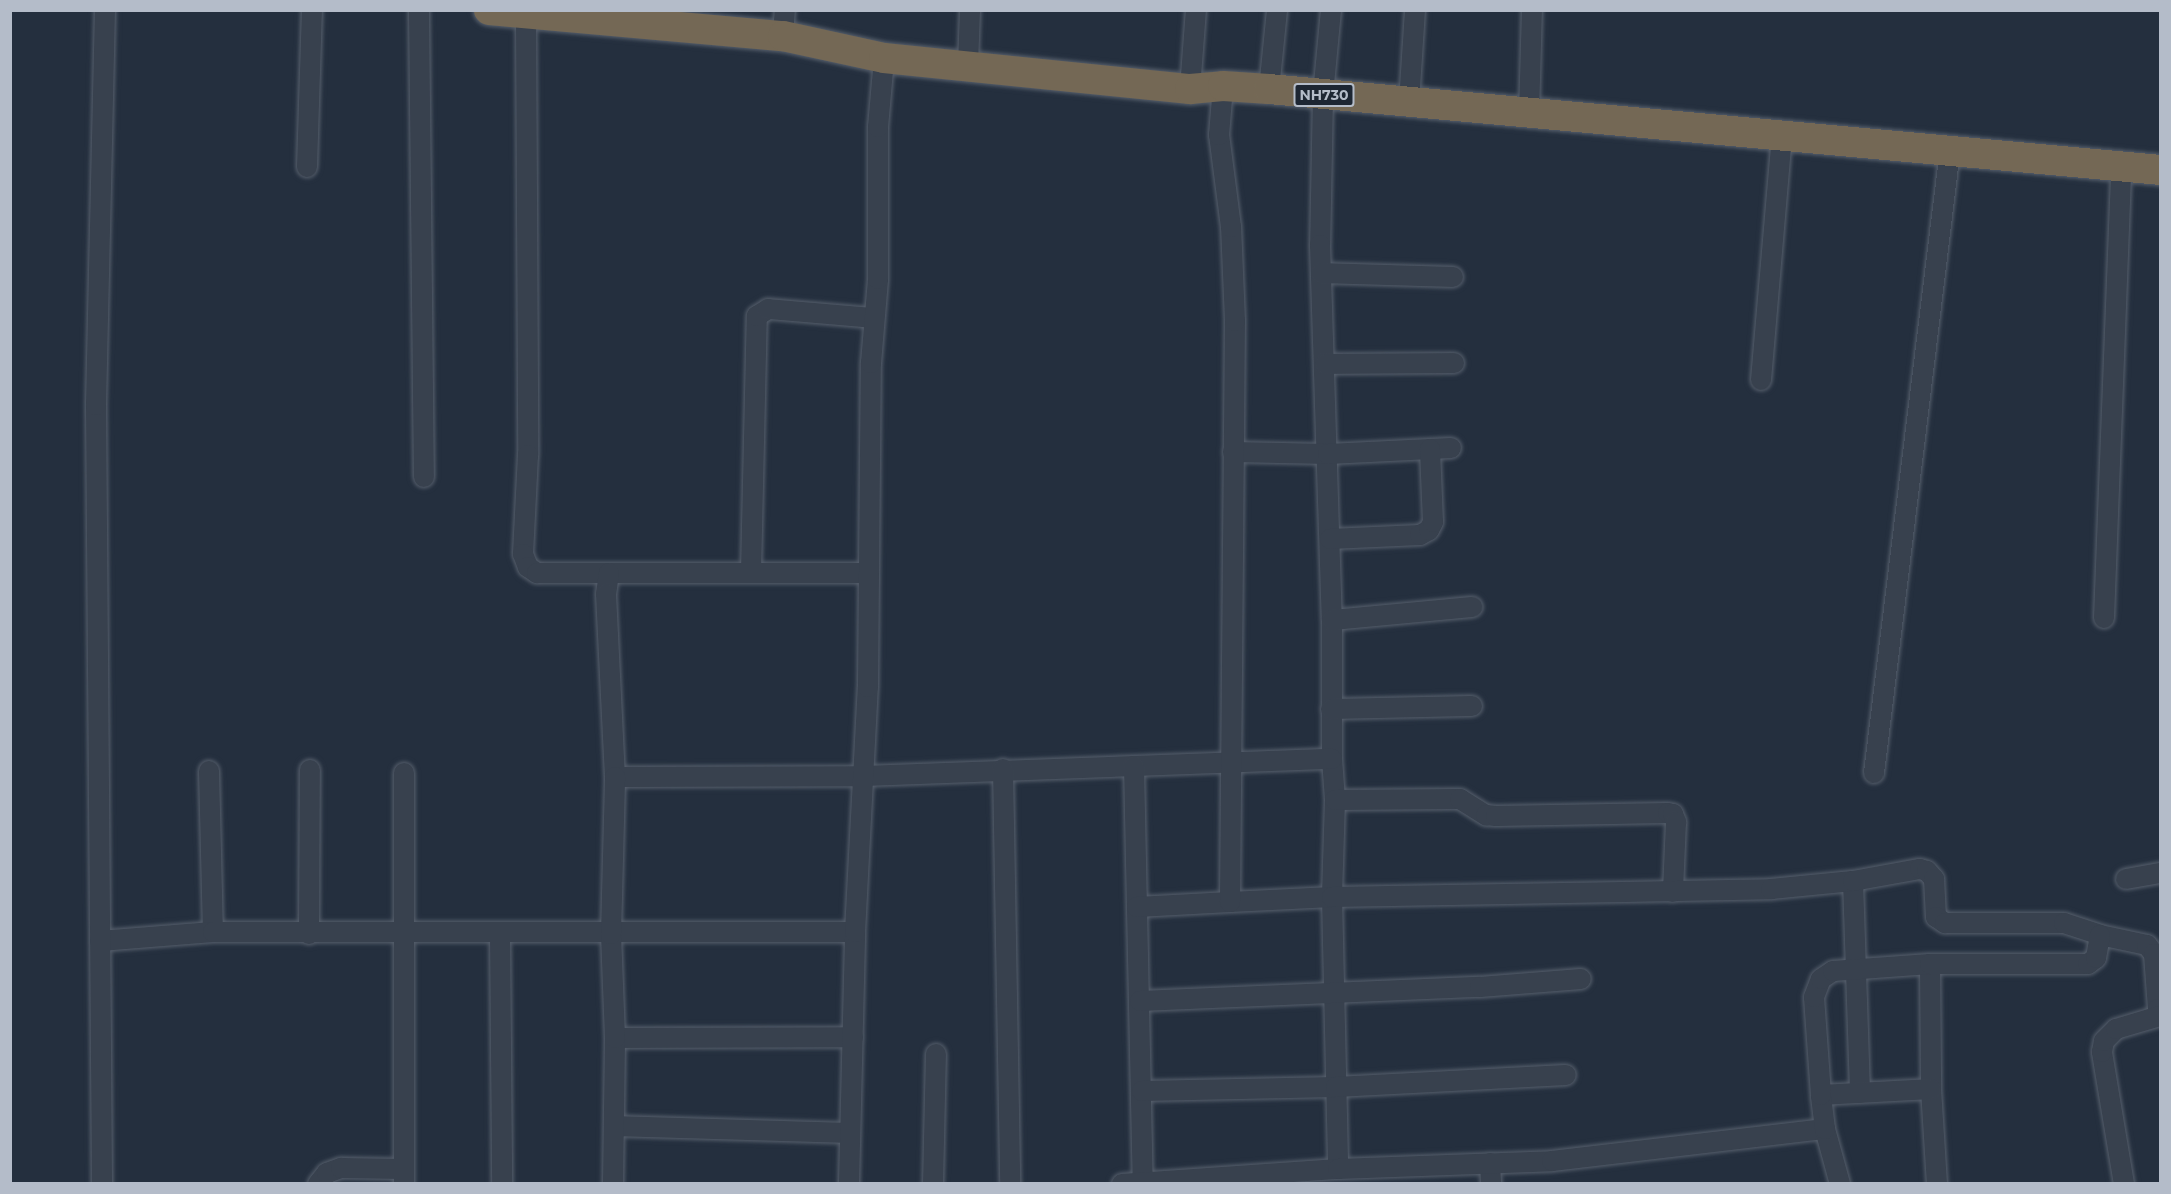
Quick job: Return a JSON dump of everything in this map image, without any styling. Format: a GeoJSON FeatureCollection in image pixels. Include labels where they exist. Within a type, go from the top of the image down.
{"type":"FeatureCollection","features":[{"type":"Feature","properties":{"kind":"highway","name":"NH730"},"geometry":{"type":"LineString","coordinates":[[489,10],[526,14],[784,23],[884,58],[1190,89],[1223,86],[1269,89],[1529,115],[2160,170]]}},
{"type":"Feature","properties":{"kind":"street"},"geometry":{"type":"LineString","coordinates":[[102,1184],[96,405],[105,10]]}},
{"type":"Feature","properties":{"kind":"street"},"geometry":{"type":"LineString","coordinates":[[306,167],[312,10]]}},
{"type":"Feature","properties":{"kind":"street"},"geometry":{"type":"LineString","coordinates":[[419,10],[424,477]]}},
{"type":"Feature","properties":{"kind":"street"},"geometry":{"type":"LineString","coordinates":[[968,65],[970,10]]}},
{"type":"Feature","properties":{"kind":"street"},"geometry":{"type":"LineString","coordinates":[[1190,89],[1196,10]]}},
{"type":"Feature","properties":{"kind":"street"},"geometry":{"type":"LineString","coordinates":[[1269,89],[1277,10]]}},
{"type":"Feature","properties":{"kind":"street"},"geometry":{"type":"LineString","coordinates":[[1331,10],[1323,95],[1321,273],[1332,620],[1331,709],[1335,800],[1332,897],[1338,1169]]}},
{"type":"Feature","properties":{"kind":"street"},"geometry":{"type":"LineString","coordinates":[[1409,103],[1415,10]]}},
{"type":"Feature","properties":{"kind":"street"},"geometry":{"type":"LineString","coordinates":[[1529,115],[1532,10]]}},
{"type":"Feature","properties":{"kind":"street"},"geometry":{"type":"LineString","coordinates":[[526,14],[528,455],[523,554],[528,567],[537,573],[868,573]]}},
{"type":"Feature","properties":{"kind":"street"},"geometry":{"type":"LineString","coordinates":[[849,1184],[855,932],[868,687],[871,363],[879,242],[878,127],[884,58]]}},
{"type":"Feature","properties":{"kind":"street"},"geometry":{"type":"LineString","coordinates":[[1223,86],[1219,135],[1231,227],[1235,321],[1229,762],[1230,902]]}},
{"type":"Feature","properties":{"kind":"street"},"geometry":{"type":"LineString","coordinates":[[1761,380],[1782,137]]}},
{"type":"Feature","properties":{"kind":"street"},"geometry":{"type":"LineString","coordinates":[[1874,773],[1950,150]]}},
{"type":"Feature","properties":{"kind":"street"},"geometry":{"type":"LineString","coordinates":[[2104,618],[2121,166]]}},
{"type":"Feature","properties":{"kind":"street"},"geometry":{"type":"LineString","coordinates":[[1321,273],[1453,277]]}},
{"type":"Feature","properties":{"kind":"street"},"geometry":{"type":"LineString","coordinates":[[751,572],[757,316],[768,309],[874,318]]}},
{"type":"Feature","properties":{"kind":"street"},"geometry":{"type":"LineString","coordinates":[[1325,364],[1454,363]]}},
{"type":"Feature","properties":{"kind":"street"},"geometry":{"type":"LineString","coordinates":[[1233,452],[1328,454],[1451,448]]}},
{"type":"Feature","properties":{"kind":"street"},"geometry":{"type":"LineString","coordinates":[[1330,539],[1420,535],[1429,530],[1433,522],[1430,449]]}},
{"type":"Feature","properties":{"kind":"street"},"geometry":{"type":"LineString","coordinates":[[609,573],[606,594],[615,777],[611,934],[615,1038],[613,1184]]}},
{"type":"Feature","properties":{"kind":"street"},"geometry":{"type":"LineString","coordinates":[[1332,620],[1472,607]]}},
{"type":"Feature","properties":{"kind":"street"},"geometry":{"type":"LineString","coordinates":[[1331,709],[1472,706]]}},
{"type":"Feature","properties":{"kind":"street"},"geometry":{"type":"LineString","coordinates":[[615,777],[864,776],[1003,769],[1332,759]]}},
{"type":"Feature","properties":{"kind":"street"},"geometry":{"type":"LineString","coordinates":[[1134,766],[1143,1182]]}},
{"type":"Feature","properties":{"kind":"street"},"geometry":{"type":"LineString","coordinates":[[1003,769],[1010,1184]]}},
{"type":"Feature","properties":{"kind":"street"},"geometry":{"type":"LineString","coordinates":[[309,934],[310,770]]}},
{"type":"Feature","properties":{"kind":"street"},"geometry":{"type":"LineString","coordinates":[[209,771],[213,932]]}},
{"type":"Feature","properties":{"kind":"street"},"geometry":{"type":"LineString","coordinates":[[318,1184],[327,1173],[341,1168],[403,1176],[404,773]]}},
{"type":"Feature","properties":{"kind":"street"},"geometry":{"type":"LineString","coordinates":[[1335,800],[1460,799],[1486,815],[1496,816],[1673,814],[1676,822],[1673,892]]}},
{"type":"Feature","properties":{"kind":"street"},"geometry":{"type":"LineString","coordinates":[[1137,907],[1332,897],[1771,889],[1853,881],[1920,869],[1927,871],[1934,879],[1936,917],[1945,923],[2064,922],[2100,935],[2152,949],[2160,1015],[2116,1029],[2104,1041],[2102,1052],[2124,1184]]}},
{"type":"Feature","properties":{"kind":"street"},"geometry":{"type":"LineString","coordinates":[[2126,879],[2160,873]]}},
{"type":"Feature","properties":{"kind":"street"},"geometry":{"type":"LineString","coordinates":[[1853,881],[1860,1093]]}},
{"type":"Feature","properties":{"kind":"street"},"geometry":{"type":"LineString","coordinates":[[100,941],[213,932],[309,934],[855,932]]}},
{"type":"Feature","properties":{"kind":"street"},"geometry":{"type":"LineString","coordinates":[[500,934],[502,1184]]}},
{"type":"Feature","properties":{"kind":"street"},"geometry":{"type":"LineString","coordinates":[[1840,1184],[1825,1129],[1821,1095],[1814,997],[1817,984],[1833,971],[1856,969],[1930,964],[2088,964],[2096,958],[2100,935]]}},
{"type":"Feature","properties":{"kind":"street"},"geometry":{"type":"LineString","coordinates":[[1930,964],[1931,1089],[1937,1184]]}},
{"type":"Feature","properties":{"kind":"street"},"geometry":{"type":"LineString","coordinates":[[1140,1001],[1581,979]]}},
{"type":"Feature","properties":{"kind":"street"},"geometry":{"type":"LineString","coordinates":[[615,1038],[853,1036]]}},
{"type":"Feature","properties":{"kind":"street"},"geometry":{"type":"LineString","coordinates":[[933,1184],[936,1054]]}},
{"type":"Feature","properties":{"kind":"street"},"geometry":{"type":"LineString","coordinates":[[1142,1091],[1336,1087],[1566,1075]]}},
{"type":"Feature","properties":{"kind":"street"},"geometry":{"type":"LineString","coordinates":[[1821,1095],[1931,1089]]}},
{"type":"Feature","properties":{"kind":"street"},"geometry":{"type":"LineString","coordinates":[[614,1126],[849,1133]]}},
{"type":"Feature","properties":{"kind":"street"},"geometry":{"type":"LineString","coordinates":[[1122,1184],[1338,1169],[1552,1161],[1825,1129]]}},
{"type":"Feature","properties":{"kind":"street"},"geometry":{"type":"LineString","coordinates":[[1490,1163],[1491,1184]]}}]}
